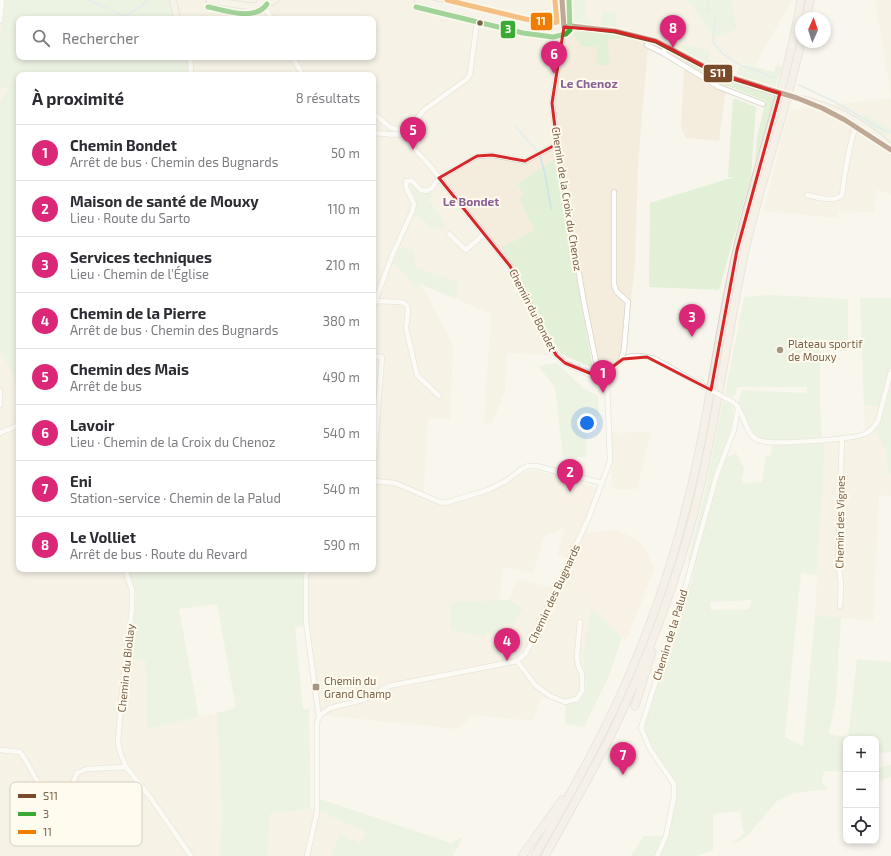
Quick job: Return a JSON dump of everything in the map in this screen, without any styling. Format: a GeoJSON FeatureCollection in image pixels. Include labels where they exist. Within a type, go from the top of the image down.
{"type":"FeatureCollection","features":[{"type":"Feature","properties":{"kind":"highway"},"geometry":{"type":"LineString","coordinates":[[535,856],[581,774],[620,696],[660,596],[682,526],[702,441],[737,250],[786,69],[801,0]]}},
{"type":"Feature","properties":{"kind":"highway"},"geometry":{"type":"LineString","coordinates":[[807,12],[810,0]]}},
{"type":"Feature","properties":{"kind":"highway"},"geometry":{"type":"LineString","coordinates":[[635,706],[687,536],[703,475],[715,418],[736,294],[749,235],[799,48]]}},
{"type":"Feature","properties":{"kind":"highway"},"geometry":{"type":"LineString","coordinates":[[544,856],[610,737],[635,683],[667,600]]}},
{"type":"Feature","properties":{"kind":"highway"},"geometry":{"type":"LineString","coordinates":[[522,856],[581,774]]}},
{"type":"Feature","properties":{"kind":"main road"},"geometry":{"type":"LineString","coordinates":[[172,0],[176,16]]}},
{"type":"Feature","properties":{"kind":"main road"},"geometry":{"type":"LineString","coordinates":[[209,0],[247,6],[263,3]]}},
{"type":"Feature","properties":{"kind":"main road"},"geometry":{"type":"LineString","coordinates":[[418,0],[441,7],[465,11],[537,28],[553,30],[564,27],[634,32],[656,41],[717,73],[797,98],[836,115],[857,125],[891,149]]}},
{"type":"Feature","properties":{"kind":"main road"},"geometry":{"type":"LineString","coordinates":[[237,16],[263,3]]}},
{"type":"Feature","properties":{"kind":"street"},"geometry":{"type":"LineString","coordinates":[[0,21],[2,0]]}},
{"type":"Feature","properties":{"kind":"street"},"geometry":{"type":"LineString","coordinates":[[465,0],[465,11]]}},
{"type":"Feature","properties":{"kind":"street","name":"Chemin de la Croix du Chenoz"},"geometry":{"type":"LineString","coordinates":[[562,0],[564,27],[552,103],[557,144],[584,303],[597,370],[603,378]]}},
{"type":"Feature","properties":{"kind":"street"},"geometry":{"type":"LineString","coordinates":[[263,3],[270,16]]}},
{"type":"Feature","properties":{"kind":"street"},"geometry":{"type":"LineString","coordinates":[[376,133],[400,135],[406,132],[424,110],[467,79],[470,74],[478,14]]}},
{"type":"Feature","properties":{"kind":"street"},"geometry":{"type":"LineString","coordinates":[[648,46],[663,53],[719,87],[763,104]]}},
{"type":"Feature","properties":{"kind":"street"},"geometry":{"type":"LineString","coordinates":[[663,53],[667,47]]}},
{"type":"Feature","properties":{"kind":"street"},"geometry":{"type":"LineString","coordinates":[[190,60],[191,72]]}},
{"type":"Feature","properties":{"kind":"street"},"geometry":{"type":"LineString","coordinates":[[294,60],[301,72]]}},
{"type":"Feature","properties":{"kind":"street"},"geometry":{"type":"LineString","coordinates":[[376,115],[390,127],[406,132]]}},
{"type":"Feature","properties":{"kind":"street"},"geometry":{"type":"LineString","coordinates":[[807,195],[834,199],[842,195],[844,175],[857,125]]}},
{"type":"Feature","properties":{"kind":"street","name":"Chemin du Bondet"},"geometry":{"type":"LineString","coordinates":[[406,132],[411,145],[432,168],[510,266],[556,355],[565,364],[590,375],[603,378]]}},
{"type":"Feature","properties":{"kind":"street"},"geometry":{"type":"LineString","coordinates":[[439,396],[417,375],[406,328],[408,314],[407,306],[400,302],[376,300],[392,256],[412,212],[414,204],[406,187],[406,181],[412,181],[421,190],[426,191],[432,188],[439,178],[477,156],[492,154],[525,161],[557,144]]}},
{"type":"Feature","properties":{"kind":"street"},"geometry":{"type":"LineString","coordinates":[[614,192],[614,285],[617,292],[628,302],[624,349],[621,360]]}},
{"type":"Feature","properties":{"kind":"street"},"geometry":{"type":"LineString","coordinates":[[449,234],[466,250],[484,234]]}},
{"type":"Feature","properties":{"kind":"street"},"geometry":{"type":"LineString","coordinates":[[376,356],[382,357],[376,433]]}},
{"type":"Feature","properties":{"kind":"street"},"geometry":{"type":"LineString","coordinates":[[603,378],[621,360],[630,356],[655,359],[734,402],[738,407],[748,430],[758,440],[774,443],[842,438],[867,433],[878,421],[891,371]]}},
{"type":"Feature","properties":{"kind":"street","name":"Chemin des Bugnards"},"geometry":{"type":"LineString","coordinates":[[517,661],[526,653],[589,517],[610,461],[607,390],[603,378]]}},
{"type":"Feature","properties":{"kind":"street"},"geometry":{"type":"LineString","coordinates":[[0,391],[0,404]]}},
{"type":"Feature","properties":{"kind":"street","name":"Chemin de la Palud"},"geometry":{"type":"LineString","coordinates":[[657,856],[666,836],[674,797],[674,784],[650,749],[641,728],[685,589],[717,474],[734,430],[738,407]]}},
{"type":"Feature","properties":{"kind":"street"},"geometry":{"type":"LineString","coordinates":[[0,433],[16,425]]}},
{"type":"Feature","properties":{"kind":"street","name":"Chemin des Vignes"},"geometry":{"type":"LineString","coordinates":[[840,606],[841,584],[838,560],[842,438]]}},
{"type":"Feature","properties":{"kind":"street"},"geometry":{"type":"LineString","coordinates":[[376,482],[395,483],[442,503],[488,490],[506,481],[523,468],[529,466],[536,466],[602,483]]}},
{"type":"Feature","properties":{"kind":"street","name":"Chemin du Biollay"},"geometry":{"type":"LineString","coordinates":[[126,572],[132,590],[132,609],[118,742],[126,767],[138,782]]}},
{"type":"Feature","properties":{"kind":"street"},"geometry":{"type":"LineString","coordinates":[[308,572],[306,576],[306,622],[316,709],[319,717]]}},
{"type":"Feature","properties":{"kind":"street"},"geometry":{"type":"LineString","coordinates":[[307,856],[317,812],[317,724],[319,717],[327,710],[333,707],[366,700],[389,686],[517,661],[535,685],[550,696],[565,702],[577,699],[582,691],[582,674],[578,665],[577,655],[580,622]]}},
{"type":"Feature","properties":{"kind":"street"},"geometry":{"type":"LineString","coordinates":[[0,750],[20,752],[38,782]]}},
{"type":"Feature","properties":{"kind":"street"},"geometry":{"type":"LineString","coordinates":[[73,782],[77,773],[87,769],[126,767]]}},
{"type":"Feature","properties":{"kind":"street","name":"Chemin du Biollay"},"geometry":{"type":"LineString","coordinates":[[142,787],[191,856]]}},
{"type":"Feature","properties":{"kind":"highlighted area"},"geometry":{"type":"Polygon","coordinates":[[[564,27],[615,31],[656,41],[717,73],[780,93],[737,250],[711,390],[647,357],[623,359],[599,377],[565,363],[556,355],[510,266],[439,178],[477,156],[492,155],[525,161],[557,144],[552,103],[564,27]]]}},
{"type":"Feature","properties":{"kind":"shaded area"},"geometry":{"type":"Polygon","coordinates":[[[0,0],[792,0],[755,65],[738,64],[725,95],[719,141],[686,138],[681,127],[684,68],[648,48],[638,163],[635,266],[624,355],[604,373],[599,370],[555,159],[524,196],[519,198],[534,230],[501,248],[556,355],[507,353],[505,391],[492,423],[484,423],[491,314],[421,284],[453,345],[450,419],[428,418],[423,498],[441,506],[498,488],[528,470],[554,474],[549,495],[569,510],[564,528],[544,536],[533,573],[503,567],[499,600],[509,600],[517,579],[558,589],[561,583],[593,605],[591,608],[583,654],[586,691],[580,702],[566,704],[541,697],[534,720],[474,715],[456,729],[314,714],[303,578],[306,572],[376,572],[376,72],[16,72],[16,572],[129,572],[136,594],[129,659],[146,660],[147,729],[217,713],[222,818],[219,856],[0,856],[0,0]]]}},
{"type":"Feature","properties":{"kind":"shaded area"},"geometry":{"type":"Polygon","coordinates":[[[875,0],[891,0],[891,96],[875,0]]]}},
{"type":"Feature","properties":{"kind":"shaded area"},"geometry":{"type":"Polygon","coordinates":[[[891,98],[891,194],[876,190],[874,212],[839,211],[838,218],[763,211],[789,110],[891,98]]]}},
{"type":"Feature","properties":{"kind":"shaded area"},"geometry":{"type":"Polygon","coordinates":[[[880,405],[875,429],[886,453],[888,473],[891,474],[891,496],[879,495],[873,621],[815,615],[825,442],[863,436],[865,430],[864,406],[880,405]]]}},
{"type":"Feature","properties":{"kind":"shaded area"},"geometry":{"type":"Polygon","coordinates":[[[651,432],[637,489],[612,489],[610,433],[651,432]]]}},
{"type":"Feature","properties":{"kind":"shaded area"},"geometry":{"type":"Polygon","coordinates":[[[554,474],[596,488],[587,533],[618,530],[642,544],[654,568],[626,641],[591,608],[592,605],[561,583],[566,558],[558,554],[569,510],[549,495],[554,474]]]}},
{"type":"Feature","properties":{"kind":"shaded area"},"geometry":{"type":"Polygon","coordinates":[[[315,809],[366,832],[360,844],[340,835],[330,856],[267,856],[270,814],[315,809]]]}},
{"type":"Feature","properties":{"kind":"green space"},"geometry":{"type":"Polygon","coordinates":[[[5,0],[171,0],[175,16],[16,16],[16,60],[188,60],[189,72],[16,72],[16,387],[14,377],[0,350],[0,102],[9,89],[0,86],[0,37],[5,0]]]}},
{"type":"Feature","properties":{"kind":"green space"},"geometry":{"type":"Polygon","coordinates":[[[564,0],[585,0],[586,16],[596,30],[629,35],[628,38],[608,39],[609,65],[596,65],[597,47],[582,46],[573,34],[585,30],[586,27],[570,17],[566,11],[564,0]]]}},
{"type":"Feature","properties":{"kind":"green space"},"geometry":{"type":"Polygon","coordinates":[[[686,0],[731,0],[737,29],[714,38],[692,5],[686,0]]]}},
{"type":"Feature","properties":{"kind":"green space"},"geometry":{"type":"Polygon","coordinates":[[[603,11],[617,13],[616,28],[601,26],[603,11]]]}},
{"type":"Feature","properties":{"kind":"green space"},"geometry":{"type":"Polygon","coordinates":[[[679,43],[709,50],[709,65],[678,49],[679,43]]]}},
{"type":"Feature","properties":{"kind":"green space"},"geometry":{"type":"Polygon","coordinates":[[[686,61],[727,81],[775,97],[755,162],[757,137],[766,101],[713,80],[685,63],[686,61]]]}},
{"type":"Feature","properties":{"kind":"green space"},"geometry":{"type":"Polygon","coordinates":[[[748,65],[774,72],[776,65],[782,67],[775,87],[736,75],[738,67],[748,65]]]}},
{"type":"Feature","properties":{"kind":"green space"},"geometry":{"type":"Polygon","coordinates":[[[733,98],[756,107],[751,177],[719,290],[649,287],[650,203],[734,177],[728,177],[733,98]]]}},
{"type":"Feature","properties":{"kind":"green space"},"geometry":{"type":"Polygon","coordinates":[[[865,114],[891,129],[891,134],[883,140],[859,122],[865,114]]]}},
{"type":"Feature","properties":{"kind":"green space"},"geometry":{"type":"Polygon","coordinates":[[[555,159],[593,368],[561,354],[501,248],[534,230],[519,198],[524,196],[518,184],[555,159]]]}},
{"type":"Feature","properties":{"kind":"green space"},"geometry":{"type":"Polygon","coordinates":[[[409,184],[412,184],[421,194],[430,192],[434,196],[427,201],[430,201],[443,220],[445,228],[429,228],[425,221],[414,215],[416,200],[409,184]]]}},
{"type":"Feature","properties":{"kind":"green space"},"geometry":{"type":"Polygon","coordinates":[[[401,247],[413,250],[415,267],[460,283],[455,299],[421,284],[414,288],[402,271],[394,265],[392,261],[394,253],[401,247]]]}},
{"type":"Feature","properties":{"kind":"green space"},"geometry":{"type":"Polygon","coordinates":[[[769,295],[848,299],[848,351],[820,350],[820,404],[822,438],[773,441],[756,436],[748,428],[738,402],[742,390],[807,393],[807,387],[737,387],[736,394],[733,397],[725,393],[744,297],[769,295]]]}},
{"type":"Feature","properties":{"kind":"green space"},"geometry":{"type":"Polygon","coordinates":[[[860,298],[891,298],[891,474],[888,473],[886,453],[875,429],[880,405],[864,406],[860,298]]]}},
{"type":"Feature","properties":{"kind":"green space"},"geometry":{"type":"Polygon","coordinates":[[[557,363],[583,388],[598,396],[599,416],[587,423],[586,457],[563,457],[555,387],[538,366],[557,363]]]}},
{"type":"Feature","properties":{"kind":"green space"},"geometry":{"type":"Polygon","coordinates":[[[723,401],[732,406],[734,418],[721,461],[736,453],[744,468],[741,483],[762,482],[766,455],[770,456],[773,445],[825,442],[817,575],[801,573],[785,737],[803,746],[815,615],[841,618],[836,698],[829,734],[843,736],[843,772],[824,771],[822,783],[829,789],[793,793],[777,801],[748,835],[732,845],[744,833],[740,811],[713,814],[713,850],[697,856],[631,856],[644,836],[665,836],[674,784],[653,749],[644,729],[692,580],[694,564],[688,560],[704,496],[723,401]],[[752,600],[710,602],[711,610],[749,609],[752,600]]]}},
{"type":"Feature","properties":{"kind":"green space"},"geometry":{"type":"Polygon","coordinates":[[[129,572],[306,572],[303,578],[306,625],[295,627],[303,709],[309,709],[311,809],[270,814],[267,856],[219,856],[222,818],[217,713],[236,708],[217,604],[179,609],[199,717],[147,729],[146,661],[129,659],[136,594],[129,572]]]}},
{"type":"Feature","properties":{"kind":"green space"},"geometry":{"type":"Polygon","coordinates":[[[509,600],[523,608],[513,625],[504,623],[499,633],[486,633],[485,637],[451,630],[451,603],[509,600]]]}},
{"type":"Feature","properties":{"kind":"green space"},"geometry":{"type":"Polygon","coordinates":[[[591,608],[622,637],[609,676],[584,727],[565,724],[566,704],[580,702],[586,691],[583,654],[591,608]]]}},
{"type":"Feature","properties":{"kind":"green space"},"geometry":{"type":"Polygon","coordinates":[[[857,659],[891,662],[891,752],[879,754],[879,736],[848,736],[857,659]]]}},
{"type":"Feature","properties":{"kind":"green space"},"geometry":{"type":"Polygon","coordinates":[[[891,765],[891,777],[879,781],[879,767],[891,765]]]}},
{"type":"Feature","properties":{"kind":"green space"},"geometry":{"type":"Polygon","coordinates":[[[320,799],[451,843],[463,837],[453,856],[330,856],[340,834],[360,844],[366,832],[319,811],[320,799]]]}},
{"type":"Feature","properties":{"kind":"waterway"},"geometry":{"type":"LineString","coordinates":[[89,0],[124,16],[127,16],[142,6],[147,0]]}},
{"type":"Feature","properties":{"kind":"waterway"},"geometry":{"type":"LineString","coordinates":[[707,0],[709,11]]}},
{"type":"Feature","properties":{"kind":"waterway"},"geometry":{"type":"LineString","coordinates":[[715,19],[713,42],[723,54],[740,65],[775,78]]}},
{"type":"Feature","properties":{"kind":"waterway"},"geometry":{"type":"LineString","coordinates":[[799,85],[837,103],[885,131],[891,132]]}},
{"type":"Feature","properties":{"kind":"waterway"},"geometry":{"type":"LineString","coordinates":[[515,126],[538,152]]}},
{"type":"Feature","properties":{"kind":"waterway"},"geometry":{"type":"LineString","coordinates":[[540,156],[545,174],[551,209]]}},
{"type":"Feature","properties":{"kind":"waterway"},"geometry":{"type":"LineString","coordinates":[[579,365],[581,368],[586,368],[591,371]]}},
{"type":"Feature","properties":{"kind":"transit line","name":"11"},"geometry":{"type":"LineString","coordinates":[[447,0],[525,19],[553,23],[557,22],[555,1]]}},
{"type":"Feature","properties":{"kind":"transit line","name":"S11"},"geometry":{"type":"LineString","coordinates":[[562,0],[564,27],[571,26],[615,31],[656,41],[717,73],[797,98],[822,108],[845,120],[891,150]]}},
{"type":"Feature","properties":{"kind":"transit line","name":"3"},"geometry":{"type":"LineString","coordinates":[[416,7],[523,33],[553,37],[566,34],[570,30],[569,0]]}},
{"type":"Feature","properties":{"kind":"transit line","name":"3"},"geometry":{"type":"LineString","coordinates":[[208,7],[248,14],[262,9],[267,4]]}},
{"type":"Feature","properties":{"kind":"place","name":"Le Volliet"},"geometry":{"type":"Point","coordinates":[673,48]}},
{"type":"Feature","properties":{"kind":"place","name":"Lavoir"},"geometry":{"type":"Point","coordinates":[554,74]}},
{"type":"Feature","properties":{"kind":"place","name":"Chemin des Mais"},"geometry":{"type":"Point","coordinates":[413,150]}},
{"type":"Feature","properties":{"kind":"place","name":"Services techniques"},"geometry":{"type":"Point","coordinates":[692,337]}},
{"type":"Feature","properties":{"kind":"place","name":"Plateau sportif de Mouxy"},"geometry":{"type":"Point","coordinates":[780,350]}},
{"type":"Feature","properties":{"kind":"place","name":"Chemin Bondet"},"geometry":{"type":"Point","coordinates":[603,393]}},
{"type":"Feature","properties":{"kind":"place","name":"Maison de santé de Mouxy"},"geometry":{"type":"Point","coordinates":[570,492]}},
{"type":"Feature","properties":{"kind":"place","name":"Chemin de la Pierre"},"geometry":{"type":"Point","coordinates":[507,661]}},
{"type":"Feature","properties":{"kind":"place","name":"Chemin du Grand Champ"},"geometry":{"type":"Point","coordinates":[316,687]}},
{"type":"Feature","properties":{"kind":"place","name":"Eni"},"geometry":{"type":"Point","coordinates":[623,775]}},
{"type":"Feature","properties":{"kind":"district","name":"Le Chenoz"},"geometry":{"type":"Point","coordinates":[589,84]}},
{"type":"Feature","properties":{"kind":"district","name":"Le Bondet"},"geometry":{"type":"Point","coordinates":[471,202]}}]}
